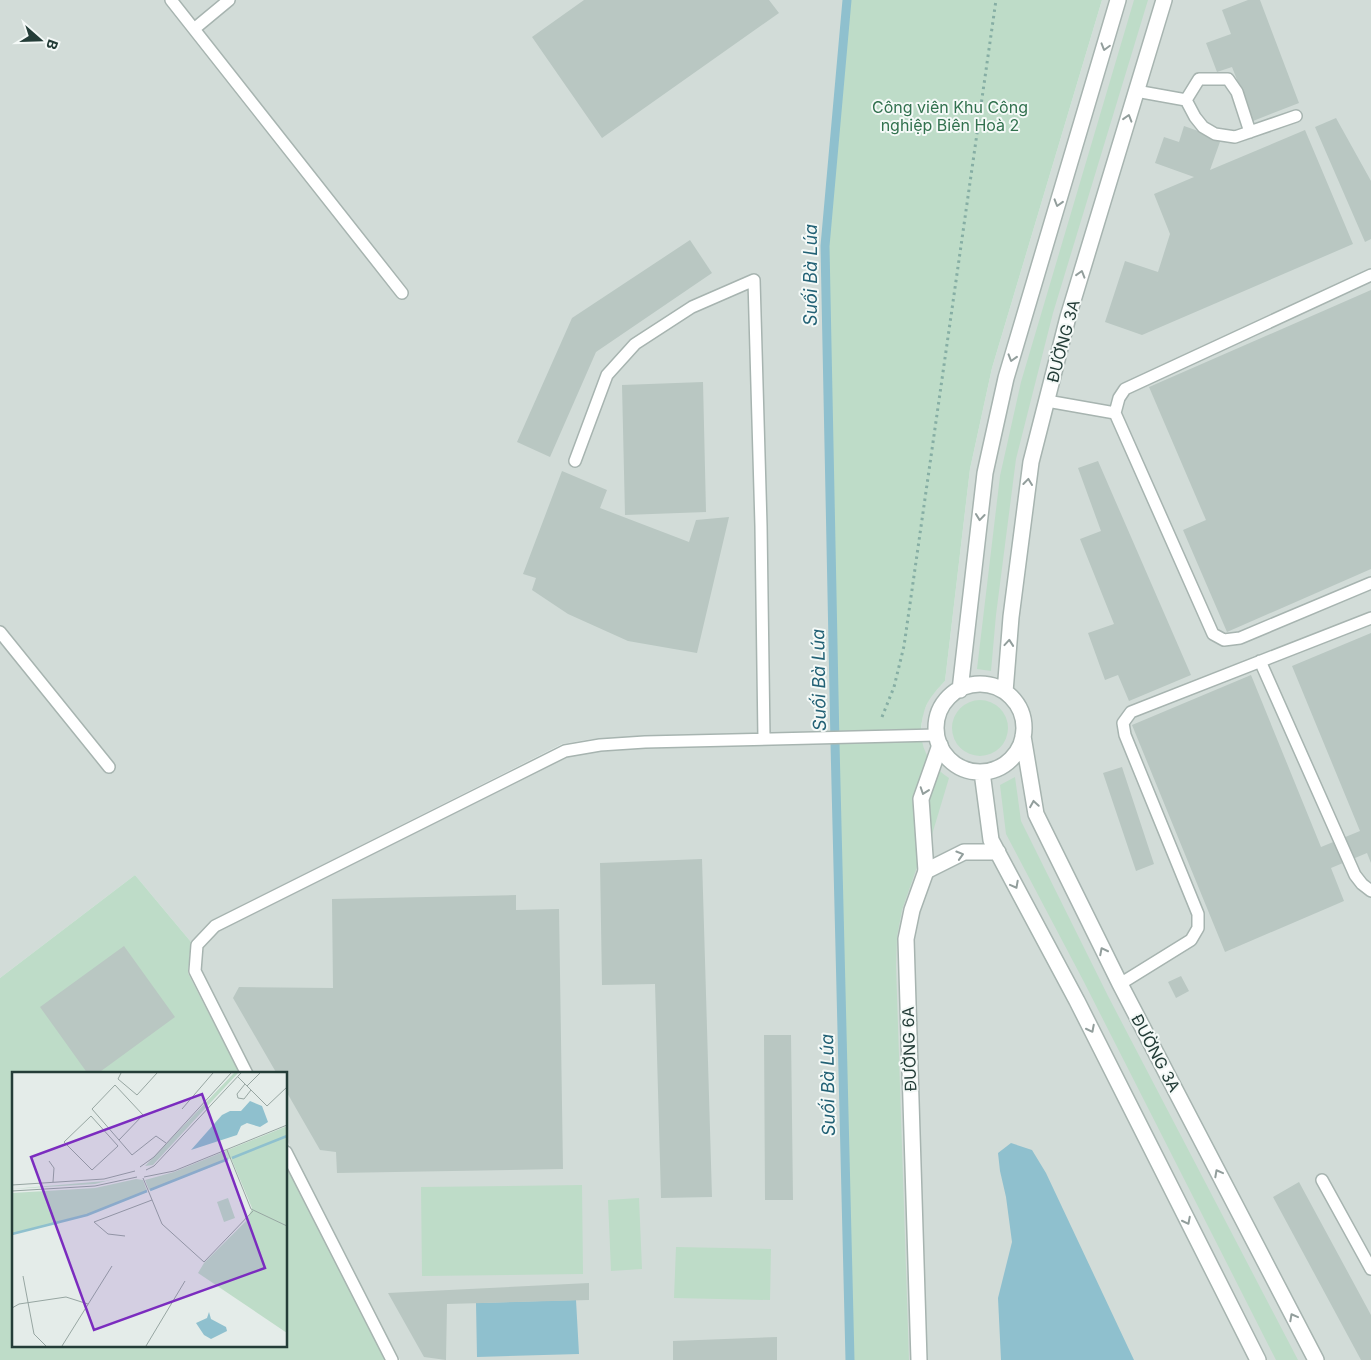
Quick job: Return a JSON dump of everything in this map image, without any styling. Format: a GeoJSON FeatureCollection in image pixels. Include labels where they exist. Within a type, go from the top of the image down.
{"type":"FeatureCollection","features":[{"type":"Feature","properties":{"kind":"street"},"geometry":{"type":"LineString","coordinates":[[960,690],[985,474],[1006,378],[1118,0]]}},
{"type":"Feature","properties":{"kind":"street","name":"ĐƯỜNG 3A"},"geometry":{"type":"LineString","coordinates":[[1005,692],[1011,617],[1031,462],[1071,308],[1164,0]]}},
{"type":"Feature","properties":{"kind":"street"},"geometry":{"type":"LineString","coordinates":[[983,684],[1005,692],[1014,700],[1021,711],[1024,724],[1024,736],[1018,750],[1009,762],[997,769],[982,772],[961,768],[952,762],[938,740],[937,721],[941,708],[960,690],[971,686],[983,684]]}},
{"type":"Feature","properties":{"kind":"street","name":"ĐƯỜNG 3A"},"geometry":{"type":"LineString","coordinates":[[1024,736],[1036,814],[1120,984],[1316,1360]]}},
{"type":"Feature","properties":{"kind":"street","name":"ĐƯỜNG 6A"},"geometry":{"type":"LineString","coordinates":[[919,1360],[906,939],[912,910],[926,870],[921,799],[938,740]]}},
{"type":"Feature","properties":{"kind":"street"},"geometry":{"type":"LineString","coordinates":[[982,772],[991,840],[1081,1010],[1258,1360]]}},
{"type":"Feature","properties":{"kind":"street"},"geometry":{"type":"LineString","coordinates":[[926,870],[964,852],[998,852]]}},
{"type":"Feature","properties":{"kind":"lane"},"geometry":{"type":"LineString","coordinates":[[171,0],[402,293]]}},
{"type":"Feature","properties":{"kind":"lane"},"geometry":{"type":"LineString","coordinates":[[194,29],[229,0]]}},
{"type":"Feature","properties":{"kind":"lane"},"geometry":{"type":"LineString","coordinates":[[1186,100],[1199,79],[1228,79],[1237,92],[1250,132]]}},
{"type":"Feature","properties":{"kind":"lane"},"geometry":{"type":"LineString","coordinates":[[1136,91],[1186,100]]}},
{"type":"Feature","properties":{"kind":"lane"},"geometry":{"type":"LineString","coordinates":[[1186,100],[1203,127],[1215,134],[1234,137],[1296,116]]}},
{"type":"Feature","properties":{"kind":"lane"},"geometry":{"type":"LineString","coordinates":[[1371,275],[1125,389],[1119,398],[1115,413],[1213,634],[1224,640],[1240,638],[1371,583]]}},
{"type":"Feature","properties":{"kind":"lane"},"geometry":{"type":"LineString","coordinates":[[575,460],[607,374],[635,344],[692,307],[754,280],[764,739]]}},
{"type":"Feature","properties":{"kind":"lane"},"geometry":{"type":"LineString","coordinates":[[1047,401],[1115,413]]}},
{"type":"Feature","properties":{"kind":"lane"},"geometry":{"type":"LineString","coordinates":[[1120,984],[1191,940],[1198,928],[1198,914],[1125,735],[1123,723],[1131,712],[1371,618]]}},
{"type":"Feature","properties":{"kind":"lane"},"geometry":{"type":"LineString","coordinates":[[0,632],[109,767]]}},
{"type":"Feature","properties":{"kind":"lane"},"geometry":{"type":"LineString","coordinates":[[1260,661],[1355,875],[1371,891]]}},
{"type":"Feature","properties":{"kind":"lane"},"geometry":{"type":"LineString","coordinates":[[246,1072],[195,971],[197,944],[215,926],[564,751],[636,742],[874,735],[938,740]]}},
{"type":"Feature","properties":{"kind":"lane"},"geometry":{"type":"LineString","coordinates":[[288,1156],[392,1360]]}},
{"type":"Feature","properties":{"kind":"lane"},"geometry":{"type":"LineString","coordinates":[[1322,1180],[1371,1269]]}},
{"type":"Feature","properties":{"kind":"path"},"geometry":{"type":"LineString","coordinates":[[874,735],[894,687],[904,646],[996,0]]}},
{"type":"Feature","properties":{"kind":"shaded area"},"geometry":{"type":"Polygon","coordinates":[[[0,0],[847,0],[825,246],[835,731],[643,736],[592,739],[562,744],[212,920],[191,942],[135,875],[0,978],[0,0]]]}},
{"type":"Feature","properties":{"kind":"shaded area"},"geometry":{"type":"Polygon","coordinates":[[[1102,0],[1371,0],[1371,1360],[400,1360],[288,1142],[288,1072],[252,1072],[201,970],[203,947],[220,929],[567,757],[603,751],[662,747],[835,743],[835,731],[921,729],[923,713],[930,697],[945,681],[970,469],[992,368],[1102,0]]]}},
{"type":"Feature","properties":{"kind":"green space","name":"Công viên Khu Công nghiệp Biên Hoà 2"},"geometry":{"type":"Polygon","coordinates":[[[847,0],[1102,0],[992,368],[970,469],[945,681],[928,702],[921,729],[835,731],[825,246],[847,0]]]}},
{"type":"Feature","properties":{"kind":"green space"},"geometry":{"type":"Polygon","coordinates":[[[1134,0],[1148,0],[1053,313],[1016,459],[996,615],[991,671],[977,669],[1000,476],[1021,382],[1134,0]]]}},
{"type":"Feature","properties":{"kind":"green space"},"geometry":{"type":"Polygon","coordinates":[[[980,700],[991,702],[1000,708],[1006,717],[1008,728],[1006,739],[1000,748],[991,754],[980,756],[969,754],[960,748],[954,739],[952,728],[954,717],[960,708],[969,702],[980,700]]]}},
{"type":"Feature","properties":{"kind":"green space"},"geometry":{"type":"Polygon","coordinates":[[[922,741],[931,762],[949,778],[931,838],[917,867],[902,910],[897,937],[896,965],[909,1360],[850,1360],[835,743],[922,741]]]}},
{"type":"Feature","properties":{"kind":"green space"},"geometry":{"type":"Polygon","coordinates":[[[1015,777],[1021,821],[1108,996],[1298,1360],[1276,1360],[1084,982],[1006,834],[1000,785],[1015,777]]]}},
{"type":"Feature","properties":{"kind":"green space"},"geometry":{"type":"Polygon","coordinates":[[[135,875],[191,942],[188,973],[239,1072],[12,1072],[12,1348],[288,1348],[288,1169],[386,1360],[0,1360],[0,978],[135,875]]]}},
{"type":"Feature","properties":{"kind":"green space"},"geometry":{"type":"Polygon","coordinates":[[[582,1185],[583,1274],[422,1276],[421,1187],[582,1185]]]}},
{"type":"Feature","properties":{"kind":"green space"},"geometry":{"type":"Polygon","coordinates":[[[639,1198],[642,1269],[611,1271],[608,1200],[639,1198]]]}},
{"type":"Feature","properties":{"kind":"green space"},"geometry":{"type":"Polygon","coordinates":[[[676,1247],[771,1249],[770,1300],[674,1298],[676,1247]]]}},
{"type":"Feature","properties":{"kind":"water"},"geometry":{"type":"Polygon","coordinates":[[[1011,1143],[1032,1150],[1046,1173],[1134,1360],[1001,1360],[998,1298],[1012,1242],[998,1153],[1011,1143]]]}},
{"type":"Feature","properties":{"kind":"water"},"geometry":{"type":"Polygon","coordinates":[[[576,1300],[579,1354],[477,1357],[476,1303],[576,1300]]]}},
{"type":"Feature","properties":{"kind":"building"},"geometry":{"type":"Polygon","coordinates":[[[584,0],[769,0],[779,13],[602,138],[532,37],[584,0]]]}},
{"type":"Feature","properties":{"kind":"building"},"geometry":{"type":"Polygon","coordinates":[[[1248,0],[1260,0],[1299,103],[1253,121],[1232,67],[1217,72],[1206,43],[1231,34],[1222,10],[1248,0]]]}},
{"type":"Feature","properties":{"kind":"building"},"geometry":{"type":"Polygon","coordinates":[[[1336,118],[1371,181],[1371,239],[1365,242],[1315,127],[1336,118]]]}},
{"type":"Feature","properties":{"kind":"building"},"geometry":{"type":"Polygon","coordinates":[[[1184,126],[1221,139],[1210,170],[1305,130],[1353,244],[1142,335],[1105,322],[1125,261],[1158,272],[1170,234],[1154,194],[1194,177],[1155,163],[1164,137],[1179,142],[1184,126]]]}},
{"type":"Feature","properties":{"kind":"building"},"geometry":{"type":"Polygon","coordinates":[[[690,240],[712,273],[596,352],[550,457],[517,442],[572,318],[690,240]]]}},
{"type":"Feature","properties":{"kind":"building"},"geometry":{"type":"Polygon","coordinates":[[[1371,290],[1371,569],[1227,632],[1183,530],[1206,520],[1149,387],[1371,290]]]}},
{"type":"Feature","properties":{"kind":"building"},"geometry":{"type":"Polygon","coordinates":[[[703,382],[706,512],[625,515],[622,385],[703,382]]]}},
{"type":"Feature","properties":{"kind":"building"},"geometry":{"type":"Polygon","coordinates":[[[1098,461],[1191,675],[1129,701],[1118,675],[1105,680],[1088,633],[1114,624],[1080,539],[1101,531],[1078,468],[1098,461]]]}},
{"type":"Feature","properties":{"kind":"building"},"geometry":{"type":"Polygon","coordinates":[[[562,471],[607,490],[600,508],[689,542],[696,520],[729,517],[697,653],[628,641],[568,614],[532,590],[536,578],[523,574],[562,471]]]}},
{"type":"Feature","properties":{"kind":"building"},"geometry":{"type":"Polygon","coordinates":[[[1371,633],[1371,863],[1367,853],[1331,868],[1344,901],[1225,952],[1132,725],[1251,675],[1321,847],[1360,831],[1292,666],[1371,633]]]}},
{"type":"Feature","properties":{"kind":"building"},"geometry":{"type":"Polygon","coordinates":[[[1122,767],[1154,864],[1136,871],[1103,773],[1122,767]]]}},
{"type":"Feature","properties":{"kind":"building"},"geometry":{"type":"Polygon","coordinates":[[[702,859],[712,1197],[661,1198],[655,984],[602,985],[600,863],[702,859]]]}},
{"type":"Feature","properties":{"kind":"building"},"geometry":{"type":"Polygon","coordinates":[[[516,895],[516,910],[559,909],[563,1169],[337,1173],[336,1152],[320,1150],[288,1094],[288,1072],[276,1072],[233,998],[239,987],[333,988],[332,899],[516,895]]]}},
{"type":"Feature","properties":{"kind":"building"},"geometry":{"type":"Polygon","coordinates":[[[124,946],[175,1017],[100,1072],[87,1072],[40,1007],[124,946]]]}},
{"type":"Feature","properties":{"kind":"building"},"geometry":{"type":"Polygon","coordinates":[[[1181,976],[1189,991],[1176,998],[1168,982],[1181,976]]]}},
{"type":"Feature","properties":{"kind":"building"},"geometry":{"type":"Polygon","coordinates":[[[764,1035],[791,1035],[793,1200],[765,1200],[764,1035]]]}},
{"type":"Feature","properties":{"kind":"building"},"geometry":{"type":"Polygon","coordinates":[[[1299,1182],[1371,1315],[1371,1360],[1361,1360],[1273,1197],[1299,1182]]]}},
{"type":"Feature","properties":{"kind":"building"},"geometry":{"type":"Polygon","coordinates":[[[589,1283],[589,1300],[447,1304],[446,1360],[424,1357],[388,1293],[589,1283]]]}},
{"type":"Feature","properties":{"kind":"building"},"geometry":{"type":"Polygon","coordinates":[[[777,1337],[777,1360],[673,1360],[673,1341],[777,1337]]]}},
{"type":"Feature","properties":{"kind":"waterway","name":"Suối Bà Lúa"},"geometry":{"type":"LineString","coordinates":[[847,0],[825,246],[850,1360]]}}]}
